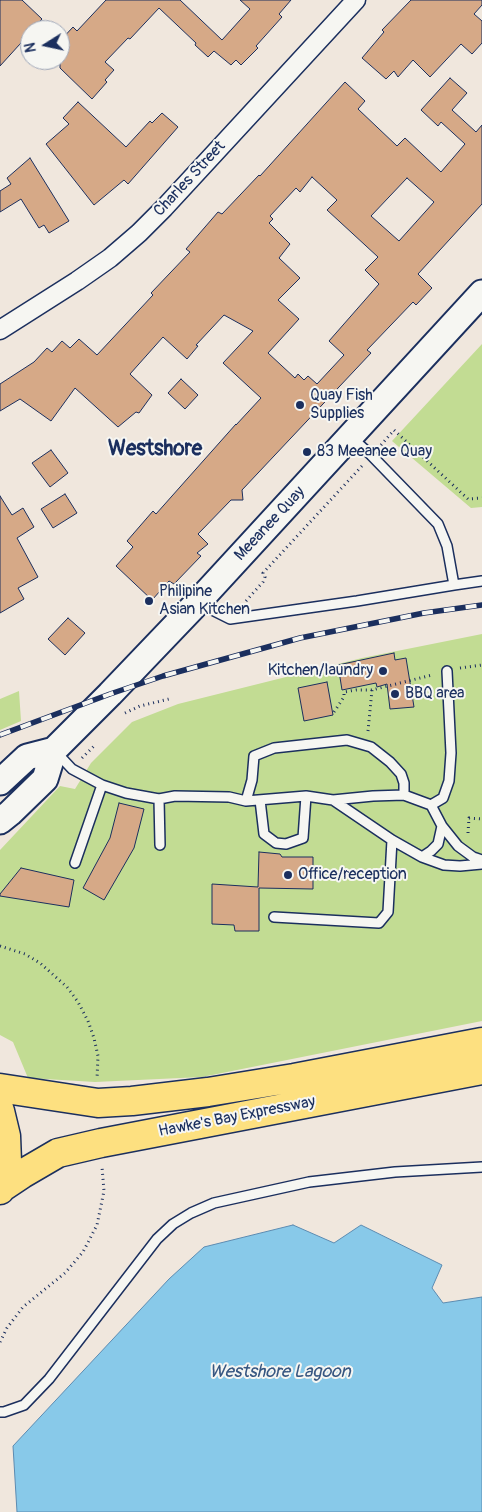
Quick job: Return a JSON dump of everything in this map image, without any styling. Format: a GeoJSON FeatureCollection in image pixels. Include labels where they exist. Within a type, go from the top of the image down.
{"type":"FeatureCollection","features":[{"type":"Feature","properties":{"kind":"highway","name":"Hawke's Bay Expressway"},"geometry":{"type":"LineString","coordinates":[[0,1088],[98,1103],[132,1101],[208,1092],[294,1078],[482,1042]]}},
{"type":"Feature","properties":{"kind":"highway","name":"Hawke's Bay Expressway"},"geometry":{"type":"LineString","coordinates":[[0,1189],[58,1154],[101,1143],[482,1070]]}},
{"type":"Feature","properties":{"kind":"highway"},"geometry":{"type":"LineString","coordinates":[[0,1111],[6,1136],[7,1162],[0,1189]]}},
{"type":"Feature","properties":{"kind":"main road","name":"Meeanee Quay"},"geometry":{"type":"LineString","coordinates":[[0,821],[45,778],[54,750],[197,603],[482,293]]}},
{"type":"Feature","properties":{"kind":"main road","name":"Meeanee Quay"},"geometry":{"type":"LineString","coordinates":[[0,782],[27,758],[54,750]]}},
{"type":"Feature","properties":{"kind":"street","name":"Charles Street"},"geometry":{"type":"LineString","coordinates":[[0,330],[110,258],[139,233],[356,0]]}},
{"type":"Feature","properties":{"kind":"lane"},"geometry":{"type":"LineString","coordinates":[[350,436],[372,455],[438,524],[447,546],[454,585]]}},
{"type":"Feature","properties":{"kind":"lane"},"geometry":{"type":"LineString","coordinates":[[197,603],[230,619],[357,601],[482,580]]}},
{"type":"Feature","properties":{"kind":"lane"},"geometry":{"type":"LineString","coordinates":[[431,805],[443,798],[449,781],[451,753],[447,671]]}},
{"type":"Feature","properties":{"kind":"lane"},"geometry":{"type":"LineString","coordinates":[[246,801],[252,780],[254,756],[274,748],[347,740],[371,747],[390,762],[401,774],[404,783],[404,795]]}},
{"type":"Feature","properties":{"kind":"lane"},"geometry":{"type":"LineString","coordinates":[[54,750],[72,769],[102,785],[126,793],[159,799],[175,796],[229,797],[246,801],[306,796],[333,800],[404,795],[431,805],[442,826],[458,846],[482,862]]}},
{"type":"Feature","properties":{"kind":"lane"},"geometry":{"type":"LineString","coordinates":[[75,863],[102,785]]}},
{"type":"Feature","properties":{"kind":"lane"},"geometry":{"type":"LineString","coordinates":[[260,800],[264,834],[276,843],[286,844],[303,838],[306,796]]}},
{"type":"Feature","properties":{"kind":"lane"},"geometry":{"type":"LineString","coordinates":[[159,799],[160,845]]}},
{"type":"Feature","properties":{"kind":"lane"},"geometry":{"type":"LineString","coordinates":[[333,800],[392,840],[422,857],[444,865],[460,866],[482,862]]}},
{"type":"Feature","properties":{"kind":"lane"},"geometry":{"type":"LineString","coordinates":[[422,857],[438,844],[442,826]]}},
{"type":"Feature","properties":{"kind":"lane"},"geometry":{"type":"LineString","coordinates":[[274,916],[379,923],[388,912],[392,840]]}},
{"type":"Feature","properties":{"kind":"lane"},"geometry":{"type":"LineString","coordinates":[[0,1412],[24,1405],[49,1379],[157,1239],[173,1224],[191,1214],[214,1203],[309,1182],[395,1172],[482,1167]]}},
{"type":"Feature","properties":{"kind":"path"},"geometry":{"type":"LineString","coordinates":[[230,619],[263,582],[265,577],[263,573],[394,430],[468,499],[482,498]]}},
{"type":"Feature","properties":{"kind":"path"},"geometry":{"type":"LineString","coordinates":[[334,712],[344,697],[344,692],[372,690],[447,671],[482,665]]}},
{"type":"Feature","properties":{"kind":"path"},"geometry":{"type":"LineString","coordinates":[[372,690],[368,731],[370,738],[378,742],[381,756]]}},
{"type":"Feature","properties":{"kind":"path"},"geometry":{"type":"LineString","coordinates":[[121,718],[127,712],[140,706],[169,699]]}},
{"type":"Feature","properties":{"kind":"path"},"geometry":{"type":"LineString","coordinates":[[72,769],[97,743]]}},
{"type":"Feature","properties":{"kind":"path"},"geometry":{"type":"LineString","coordinates":[[466,852],[470,818],[482,819]]}},
{"type":"Feature","properties":{"kind":"path"},"geometry":{"type":"LineString","coordinates":[[0,946],[25,954],[40,963],[68,987],[88,1021],[94,1038],[98,1056],[97,1081]]}},
{"type":"Feature","properties":{"kind":"path"},"geometry":{"type":"LineString","coordinates":[[0,1342],[7,1328],[23,1307],[65,1273],[83,1252],[97,1225],[104,1191],[102,1159]]}},
{"type":"Feature","properties":{"kind":"green space"},"geometry":{"type":"Polygon","coordinates":[[[482,344],[482,507],[471,508],[392,441],[482,344]]]}},
{"type":"Feature","properties":{"kind":"green space"},"geometry":{"type":"Polygon","coordinates":[[[482,634],[482,1021],[202,1077],[95,1082],[28,1078],[13,1042],[0,1035],[0,850],[60,786],[75,789],[91,763],[132,722],[178,704],[362,658],[482,634]]]}},
{"type":"Feature","properties":{"kind":"green space"},"geometry":{"type":"Polygon","coordinates":[[[19,691],[21,721],[0,730],[0,699],[19,691]]]}},
{"type":"Feature","properties":{"kind":"water","name":"Westshore Lagoon"},"geometry":{"type":"Polygon","coordinates":[[[293,1225],[334,1243],[361,1225],[442,1265],[432,1288],[443,1303],[482,1297],[482,1512],[17,1512],[13,1446],[169,1279],[204,1247],[293,1225]]]}},
{"type":"Feature","properties":{"kind":"building"},"geometry":{"type":"Polygon","coordinates":[[[0,0],[22,0],[42,19],[20,20],[20,44],[0,66],[0,0]]]}},
{"type":"Feature","properties":{"kind":"building"},"geometry":{"type":"Polygon","coordinates":[[[106,0],[180,0],[222,40],[250,9],[240,0],[291,0],[279,14],[282,17],[256,46],[258,48],[241,65],[236,60],[231,65],[214,51],[208,57],[159,8],[105,62],[114,70],[105,80],[107,82],[92,99],[62,70],[70,70],[70,30],[73,27],[77,31],[106,0]]]}},
{"type":"Feature","properties":{"kind":"building"},"geometry":{"type":"Polygon","coordinates":[[[411,0],[482,0],[482,5],[474,14],[482,21],[482,43],[472,54],[461,44],[430,77],[413,60],[398,77],[394,71],[386,79],[362,58],[384,32],[382,30],[411,0]]]}},
{"type":"Feature","properties":{"kind":"building"},"geometry":{"type":"Polygon","coordinates":[[[450,78],[467,93],[452,110],[476,132],[482,125],[482,204],[418,274],[432,288],[416,305],[413,302],[367,350],[371,353],[242,490],[243,500],[231,500],[198,534],[208,544],[197,553],[201,556],[174,584],[169,581],[152,600],[116,566],[133,547],[127,541],[153,511],[156,514],[261,398],[223,363],[253,331],[224,315],[196,345],[198,346],[187,359],[163,337],[130,374],[152,395],[139,413],[136,412],[118,427],[75,388],[51,421],[20,399],[0,411],[0,384],[34,362],[47,348],[52,352],[62,341],[70,348],[79,339],[97,355],[190,252],[186,249],[218,212],[222,214],[260,176],[345,82],[365,101],[358,109],[397,146],[405,138],[441,172],[465,144],[441,122],[438,126],[421,110],[450,78]],[[312,177],[300,192],[296,188],[270,216],[273,219],[269,223],[290,244],[279,258],[300,278],[278,300],[299,319],[268,353],[295,378],[298,374],[304,380],[308,376],[317,384],[344,355],[329,341],[379,284],[365,270],[378,257],[327,210],[337,200],[312,177]],[[407,178],[371,216],[399,241],[434,202],[407,178]]]}},
{"type":"Feature","properties":{"kind":"building"},"geometry":{"type":"Polygon","coordinates":[[[78,102],[126,147],[150,121],[152,123],[162,113],[178,127],[128,184],[124,180],[94,205],[46,144],[69,124],[63,118],[78,102]]]}},
{"type":"Feature","properties":{"kind":"building"},"geometry":{"type":"Polygon","coordinates":[[[30,158],[69,221],[49,233],[44,225],[39,228],[21,199],[0,212],[0,191],[11,184],[7,178],[30,158]]]}},
{"type":"Feature","properties":{"kind":"building"},"geometry":{"type":"Polygon","coordinates":[[[181,379],[198,395],[185,409],[168,393],[181,379]]]}},
{"type":"Feature","properties":{"kind":"building"},"geometry":{"type":"Polygon","coordinates":[[[51,450],[68,473],[50,487],[32,463],[51,450]]]}},
{"type":"Feature","properties":{"kind":"building"},"geometry":{"type":"Polygon","coordinates":[[[65,494],[77,513],[53,528],[41,509],[65,494]]]}},
{"type":"Feature","properties":{"kind":"building"},"geometry":{"type":"Polygon","coordinates":[[[0,496],[12,515],[23,508],[34,527],[17,538],[38,577],[18,588],[24,599],[0,613],[0,496]]]}},
{"type":"Feature","properties":{"kind":"building"},"geometry":{"type":"Polygon","coordinates":[[[68,618],[85,633],[65,655],[48,639],[68,618]]]}},
{"type":"Feature","properties":{"kind":"building"},"geometry":{"type":"Polygon","coordinates":[[[394,653],[395,660],[406,658],[414,707],[390,709],[387,684],[377,687],[376,683],[342,690],[338,665],[394,653]]]}},
{"type":"Feature","properties":{"kind":"building"},"geometry":{"type":"Polygon","coordinates":[[[327,682],[333,715],[304,721],[298,688],[327,682]]]}},
{"type":"Feature","properties":{"kind":"building"},"geometry":{"type":"Polygon","coordinates":[[[119,803],[144,809],[134,848],[104,900],[83,888],[110,838],[119,803]]]}},
{"type":"Feature","properties":{"kind":"building"},"geometry":{"type":"Polygon","coordinates":[[[259,852],[280,854],[282,857],[313,857],[313,889],[259,888],[259,931],[235,931],[234,925],[212,924],[212,884],[258,887],[259,852]]]}},
{"type":"Feature","properties":{"kind":"building"},"geometry":{"type":"Polygon","coordinates":[[[21,868],[74,880],[69,907],[0,896],[21,868]]]}},
{"type":"Feature","properties":{"kind":"railway"},"geometry":{"type":"LineString","coordinates":[[0,735],[163,676],[300,638],[424,613],[482,605]]}},
{"type":"Feature","properties":{"kind":"place","name":"Quay Fish Supplies"},"geometry":{"type":"Point","coordinates":[300,405]}},
{"type":"Feature","properties":{"kind":"place","name":"83 Meeanee Quay"},"geometry":{"type":"Point","coordinates":[307,452]}},
{"type":"Feature","properties":{"kind":"place","name":"Philipine Asian Kitchen"},"geometry":{"type":"Point","coordinates":[149,601]}},
{"type":"Feature","properties":{"kind":"place","name":"Kitchen/laundry"},"geometry":{"type":"Point","coordinates":[383,671]}},
{"type":"Feature","properties":{"kind":"place","name":"BBQ area"},"geometry":{"type":"Point","coordinates":[395,694]}},
{"type":"Feature","properties":{"kind":"place","name":"Office/reception"},"geometry":{"type":"Point","coordinates":[288,875]}},
{"type":"Feature","properties":{"kind":"district","name":"Westshore"},"geometry":{"type":"Point","coordinates":[155,450]}}]}
